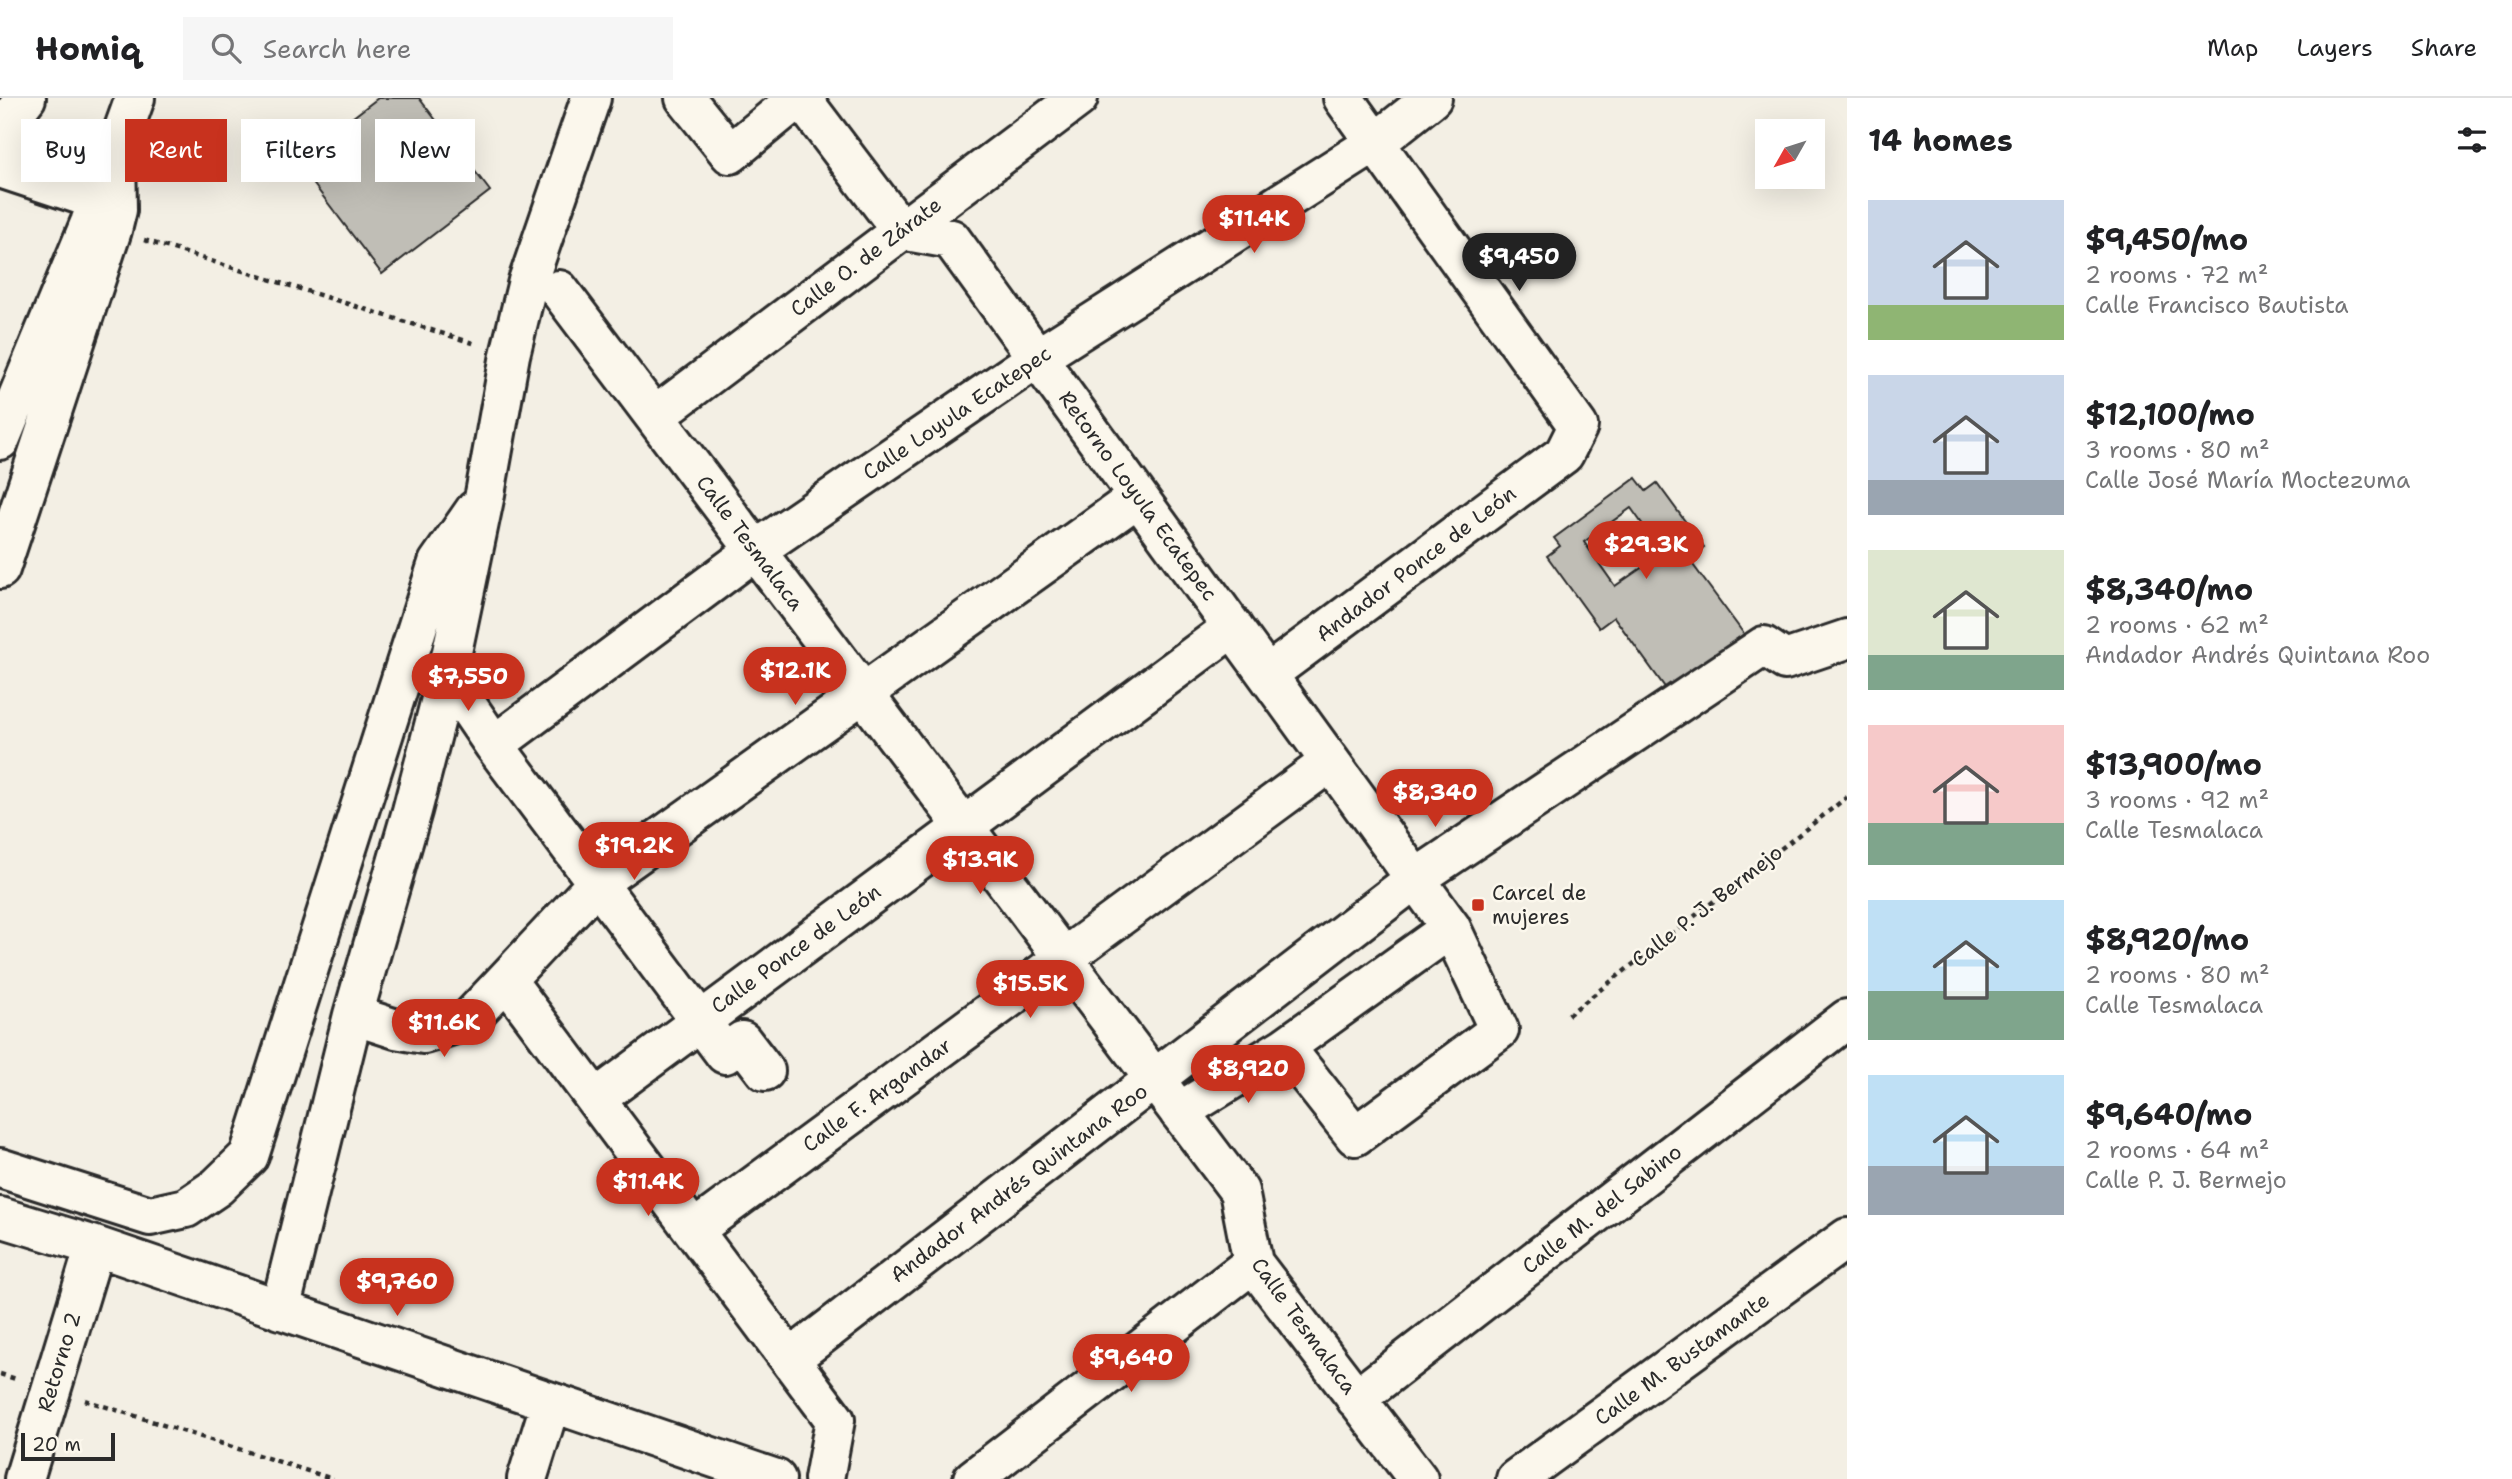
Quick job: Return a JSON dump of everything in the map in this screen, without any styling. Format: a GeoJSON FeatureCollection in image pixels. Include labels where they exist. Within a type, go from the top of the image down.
{"type":"FeatureCollection","features":[{"type":"Feature","properties":{"kind":"street"},"geometry":{"type":"LineString","coordinates":[[0,111],[16,98]]}},
{"type":"Feature","properties":{"kind":"street"},"geometry":{"type":"LineString","coordinates":[[26,98],[15,112],[0,168],[104,215]]}},
{"type":"Feature","properties":{"kind":"street"},"geometry":{"type":"LineString","coordinates":[[0,569],[104,215],[117,153],[135,98]]}},
{"type":"Feature","properties":{"kind":"street"},"geometry":{"type":"LineString","coordinates":[[280,1310],[353,1015],[412,811],[447,676],[485,494],[510,355],[528,281],[591,98]]}},
{"type":"Feature","properties":{"kind":"street"},"geometry":{"type":"LineString","coordinates":[[685,98],[730,153],[799,98],[901,230]]}},
{"type":"Feature","properties":{"kind":"street","name":"Calle O. de Zárate"},"geometry":{"type":"LineString","coordinates":[[655,416],[1078,98]]}},
{"type":"Feature","properties":{"kind":"street"},"geometry":{"type":"LineString","coordinates":[[1343,98],[1375,143]]}},
{"type":"Feature","properties":{"kind":"street","name":"Calle Loyula Ecatepec"},"geometry":{"type":"LineString","coordinates":[[494,746],[756,550],[1037,358],[1375,143],[1432,98]]}},
{"type":"Feature","properties":{"kind":"street","name":"Andador Ponce de León"},"geometry":{"type":"LineString","coordinates":[[1268,674],[1564,454],[1578,426],[1375,143]]}},
{"type":"Feature","properties":{"kind":"street"},"geometry":{"type":"LineString","coordinates":[[0,440],[90,223],[104,215]]}},
{"type":"Feature","properties":{"kind":"street","name":"Retorno Loyula Ecatepec"},"geometry":{"type":"LineString","coordinates":[[901,230],[951,239],[1416,878],[1451,929],[1499,1030],[1355,1136],[1285,1047]]}},
{"type":"Feature","properties":{"kind":"street","name":"Calle Tesmalaca"},"geometry":{"type":"LineString","coordinates":[[559,290],[1240,1191],[1253,1263],[1418,1479]]}},
{"type":"Feature","properties":{"kind":"street"},"geometry":{"type":"LineString","coordinates":[[0,1168],[150,1216],[186,1208],[217,1187],[249,1156],[438,563],[485,494]]}},
{"type":"Feature","properties":{"kind":"street"},"geometry":{"type":"LineString","coordinates":[[353,1015],[396,1029],[424,1034],[468,1020],[508,981],[597,883],[1138,497]]}},
{"type":"Feature","properties":{"kind":"street","name":"Calle Ponce de León"},"geometry":{"type":"LineString","coordinates":[[597,1098],[1233,627]]}},
{"type":"Feature","properties":{"kind":"street","name":"Andador Andrés Quintana Roo"},"geometry":{"type":"LineString","coordinates":[[790,1359],[1416,878],[1764,646],[1785,660],[1847,639]]}},
{"type":"Feature","properties":{"kind":"street"},"geometry":{"type":"LineString","coordinates":[[447,676],[494,746],[725,1054],[742,1041],[765,1071]]}},
{"type":"Feature","properties":{"kind":"street","name":"Calle F. Argandar"},"geometry":{"type":"LineString","coordinates":[[694,1230],[1330,762]]}},
{"type":"Feature","properties":{"kind":"street"},"geometry":{"type":"LineString","coordinates":[[1179,1112],[1285,1047],[1451,929]]}},
{"type":"Feature","properties":{"kind":"street"},"geometry":{"type":"LineString","coordinates":[[508,981],[835,1420],[824,1479]]}},
{"type":"Feature","properties":{"kind":"street","name":"Calle M. del Sabino"},"geometry":{"type":"LineString","coordinates":[[1356,1399],[1847,1019]]}},
{"type":"Feature","properties":{"kind":"street"},"geometry":{"type":"LineString","coordinates":[[0,1217],[95,1246],[776,1479]]}},
{"type":"Feature","properties":{"kind":"street","name":"Calle M. Bustamante"},"geometry":{"type":"LineString","coordinates":[[1516,1479],[1847,1238]]}},
{"type":"Feature","properties":{"kind":"street","name":"Retorno 2"},"geometry":{"type":"LineString","coordinates":[[24,1479],[95,1246]]}},
{"type":"Feature","properties":{"kind":"street"},"geometry":{"type":"LineString","coordinates":[[974,1479],[1253,1263]]}},
{"type":"Feature","properties":{"kind":"street"},"geometry":{"type":"LineString","coordinates":[[527,1479],[551,1402]]}},
{"type":"Feature","properties":{"kind":"path"},"geometry":{"type":"LineString","coordinates":[[104,215],[510,355]]}},
{"type":"Feature","properties":{"kind":"path","name":"Calle P. J. Bermejo"},"geometry":{"type":"LineString","coordinates":[[1567,1015],[1847,797]]}},
{"type":"Feature","properties":{"kind":"path"},"geometry":{"type":"LineString","coordinates":[[0,1374],[333,1479]]}},
{"type":"Feature","properties":{"kind":"building"},"geometry":{"type":"Polygon","coordinates":[[[378,98],[419,98],[435,119],[375,119],[375,182],[475,182],[475,171],[490,191],[382,274],[312,182],[361,182],[361,119],[351,119],[378,98]]]}},
{"type":"Feature","properties":{"kind":"building"},"geometry":{"type":"Polygon","coordinates":[[[1636,478],[1646,491],[1657,483],[1704,547],[1688,558],[1744,634],[1667,690],[1614,617],[1599,628],[1547,556],[1560,546],[1554,538],[1636,478]],[[1631,508],[1584,542],[1615,586],[1663,553],[1631,508]]]}},
{"type":"Feature","properties":{"kind":"place","name":"Carcel de mujeres"},"geometry":{"type":"Point","coordinates":[1478,905]}}]}
